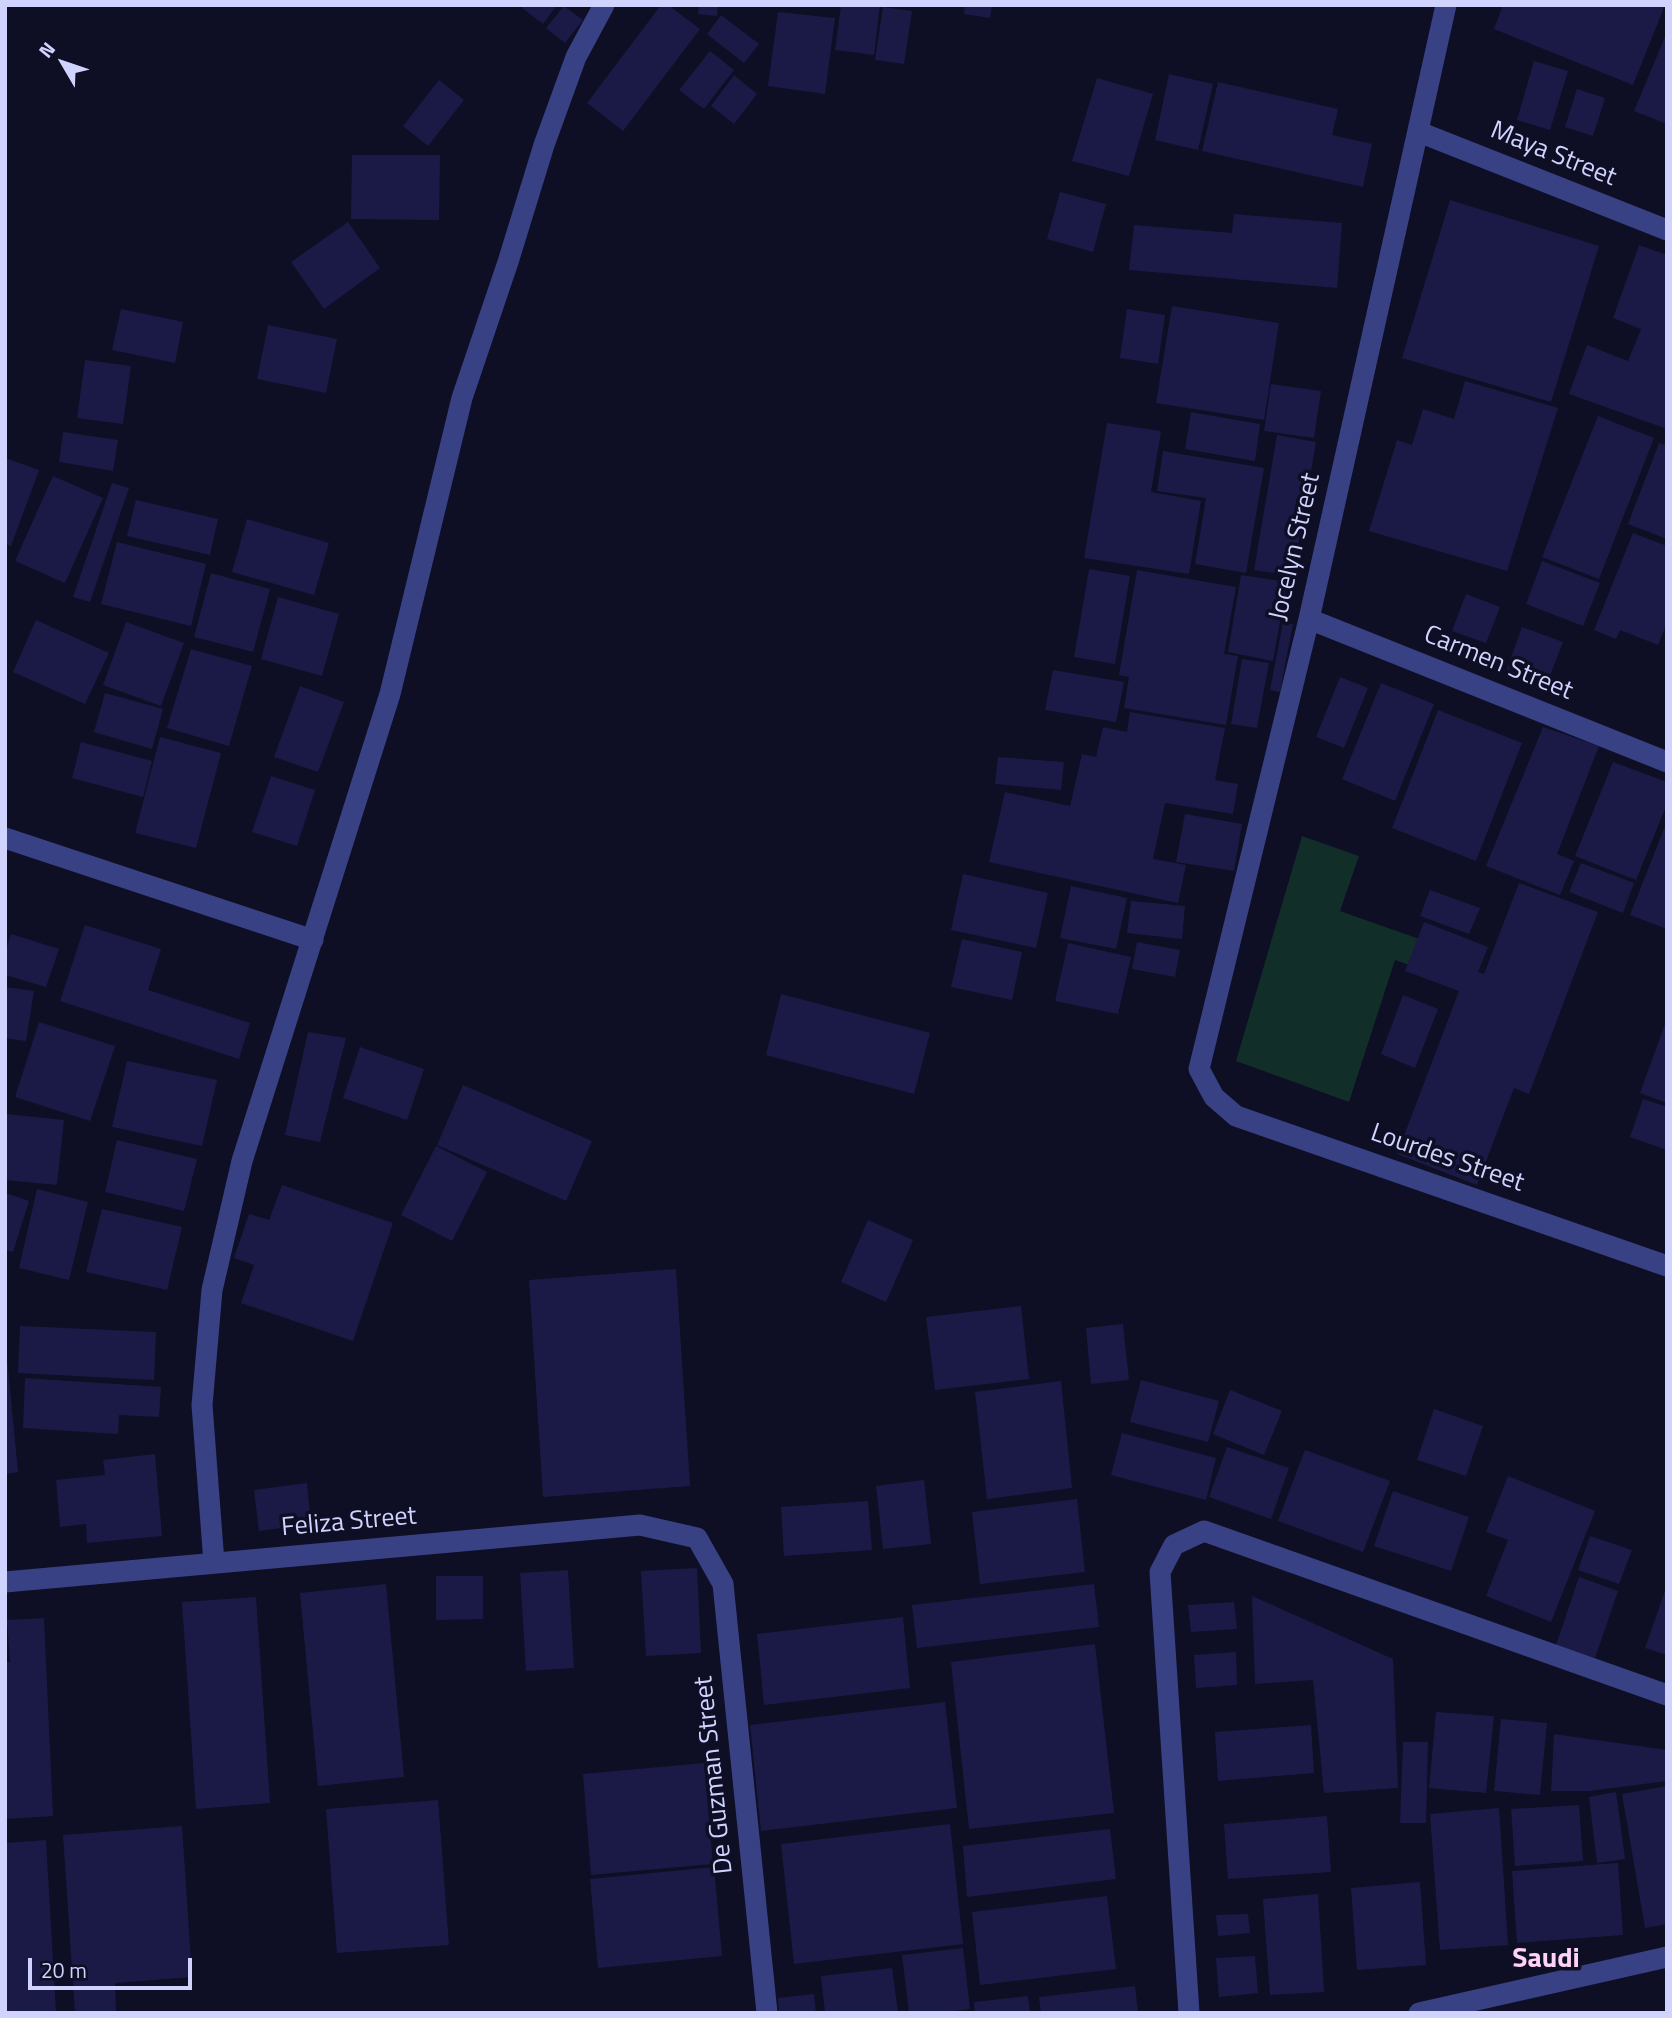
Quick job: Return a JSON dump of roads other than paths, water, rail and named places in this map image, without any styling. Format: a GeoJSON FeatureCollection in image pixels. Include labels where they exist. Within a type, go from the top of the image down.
{"type":"FeatureCollection","features":[{"type":"Feature","properties":{"kind":"street"},"geometry":{"type":"LineString","coordinates":[[214,1563],[202,1405],[212,1290],[243,1161],[390,694],[462,398],[544,145],[576,57],[604,5]]}},
{"type":"Feature","properties":{"kind":"street","name":"Jocelyn Street"},"geometry":{"type":"LineString","coordinates":[[1214,1097],[1199,1069],[1308,619],[1446,5]]}},
{"type":"Feature","properties":{"kind":"street","name":"Maya Street"},"geometry":{"type":"LineString","coordinates":[[1419,132],[1667,230]]}},
{"type":"Feature","properties":{"kind":"street","name":"Carmen Street"},"geometry":{"type":"LineString","coordinates":[[1308,619],[1667,762]]}},
{"type":"Feature","properties":{"kind":"street"},"geometry":{"type":"LineString","coordinates":[[5,838],[313,940]]}},
{"type":"Feature","properties":{"kind":"street","name":"Lourdes Street"},"geometry":{"type":"LineString","coordinates":[[1214,1097],[1236,1116],[1667,1266]]}},
{"type":"Feature","properties":{"kind":"street","name":"Feliza Street"},"geometry":{"type":"LineString","coordinates":[[5,1582],[640,1525],[697,1538]]}},
{"type":"Feature","properties":{"kind":"street"},"geometry":{"type":"LineString","coordinates":[[1189,2013],[1160,1572],[1174,1545],[1204,1531],[1667,1695]]}},
{"type":"Feature","properties":{"kind":"street","name":"De Guzman Street"},"geometry":{"type":"LineString","coordinates":[[697,1538],[723,1584],[767,2013]]}},
{"type":"Feature","properties":{"kind":"street"},"geometry":{"type":"LineString","coordinates":[[1419,2013],[1667,1957]]}},
{"type":"Feature","properties":{"kind":"district","name":"Saudi"},"geometry":{"type":"Point","coordinates":[1546,1960]}}]}
